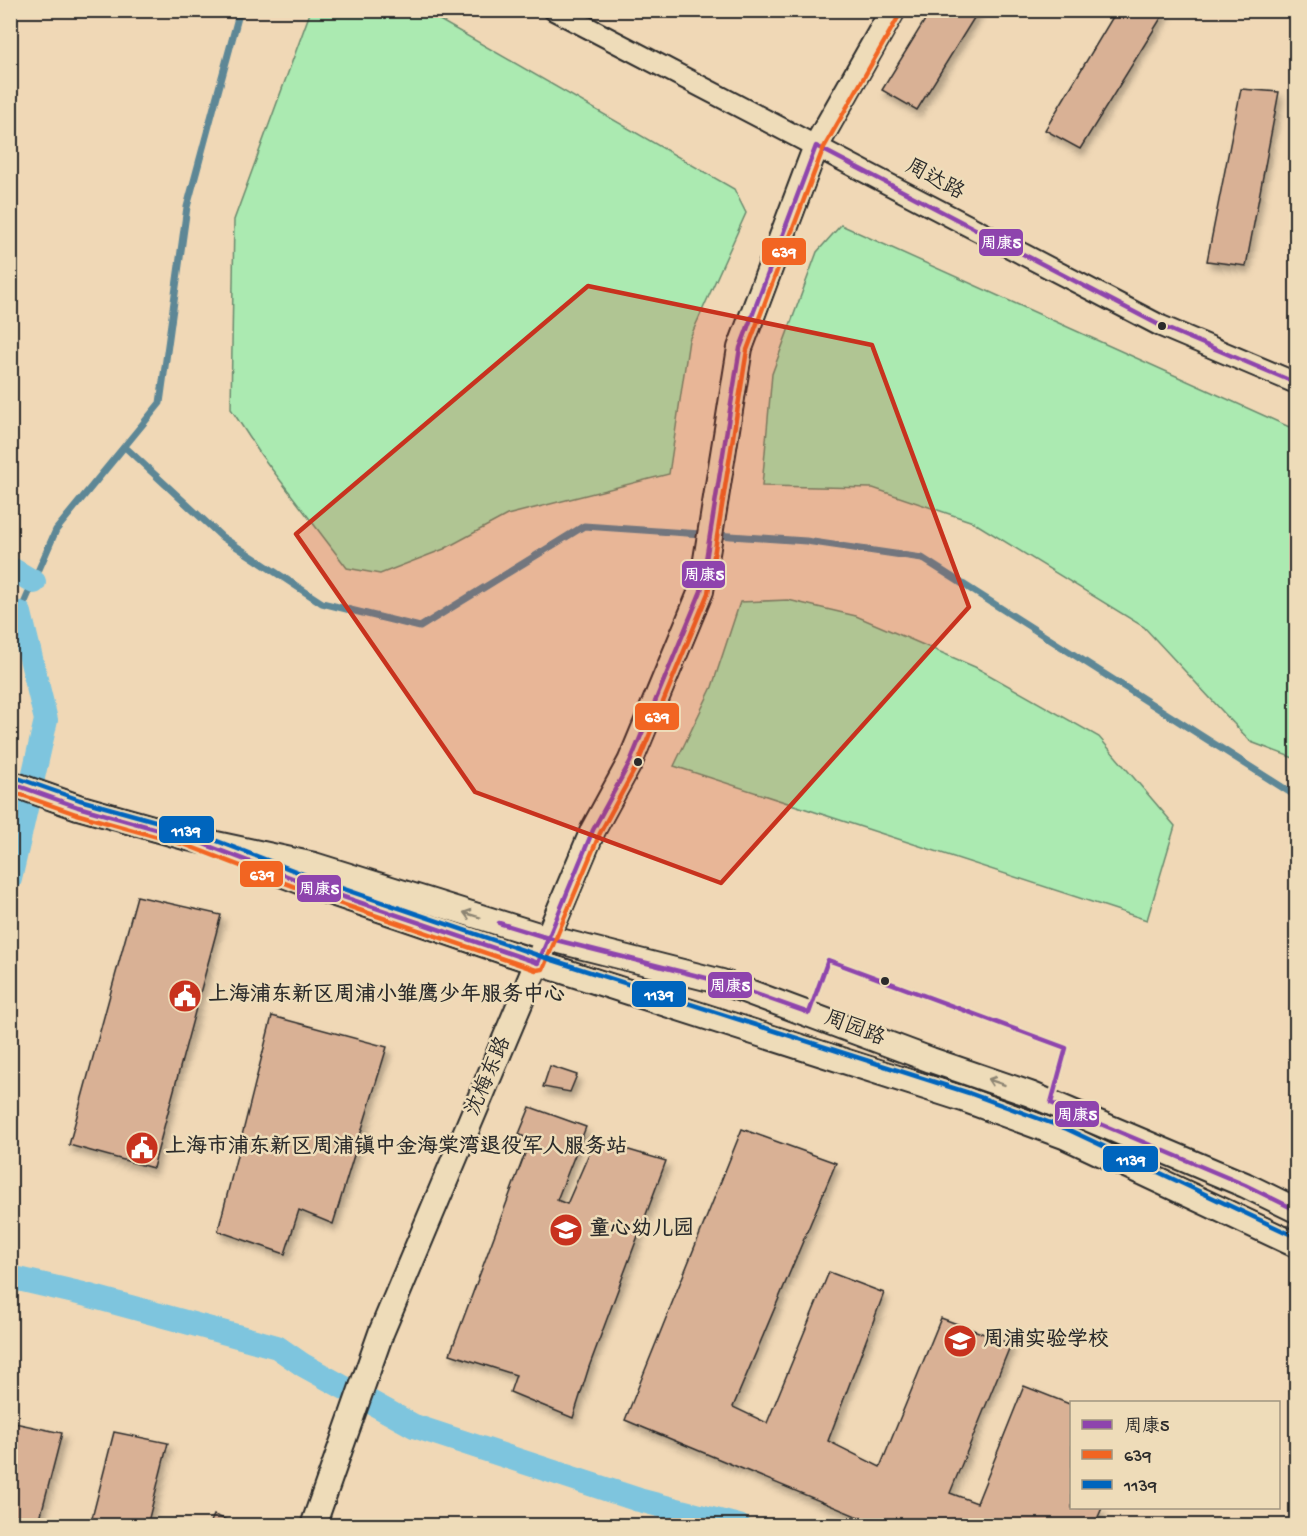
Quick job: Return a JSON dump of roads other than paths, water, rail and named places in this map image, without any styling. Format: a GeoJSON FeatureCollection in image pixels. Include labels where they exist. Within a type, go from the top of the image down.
{"type":"FeatureCollection","features":[{"type":"Feature","properties":{"kind":"street","name":"周达路"},"geometry":{"type":"LineString","coordinates":[[554,10],[1161,326],[1296,383]]}},
{"type":"Feature","properties":{"kind":"street"},"geometry":{"type":"LineString","coordinates":[[816,146],[894,10]]}},
{"type":"Feature","properties":{"kind":"street","name":"沈梅东路"},"geometry":{"type":"LineString","coordinates":[[313,1526],[381,1333],[593,830],[630,762],[701,591],[740,348],[816,146]]}},
{"type":"Feature","properties":{"kind":"street","name":"周园路"},"geometry":{"type":"LineString","coordinates":[[10,783],[78,807],[188,838],[314,865],[548,938],[733,986],[1030,1094],[1245,1185],[1296,1210]]}},
{"type":"Feature","properties":{"kind":"street","name":"周园路"},"geometry":{"type":"LineString","coordinates":[[188,838],[326,891],[538,963],[966,1100],[1064,1136],[1296,1245]]}},
{"type":"Feature","properties":{"kind":"waterway"},"geometry":{"type":"LineString","coordinates":[[20,613],[56,530],[160,403],[187,207],[240,10]]}},
{"type":"Feature","properties":{"kind":"waterway"},"geometry":{"type":"LineString","coordinates":[[125,447],[222,537],[322,603],[420,627],[584,526],[806,541],[922,558],[1296,796]]}},
{"type":"Feature","properties":{"kind":"waterway"},"geometry":{"type":"LineString","coordinates":[[10,568],[34,582]]}},
{"type":"Feature","properties":{"kind":"waterway"},"geometry":{"type":"LineString","coordinates":[[10,879],[46,720],[20,613]]}},
{"type":"Feature","properties":{"kind":"waterway"},"geometry":{"type":"LineString","coordinates":[[10,1277],[83,1294],[277,1347],[303,1365],[414,1426],[639,1500],[739,1526]]}},
{"type":"Feature","properties":{"kind":"place","name":"上海浦东新区周浦小雏鹰少年服务中心"},"geometry":{"type":"Point","coordinates":[185,996]}},
{"type":"Feature","properties":{"kind":"place","name":"上海市浦东新区周浦镇中金海棠湾退役军人服务站"},"geometry":{"type":"Point","coordinates":[142,1148]}},
{"type":"Feature","properties":{"kind":"place","name":"童心幼儿园"},"geometry":{"type":"Point","coordinates":[566,1230]}},
{"type":"Feature","properties":{"kind":"place","name":"周浦实验学校"},"geometry":{"type":"Point","coordinates":[960,1341]}}]}
